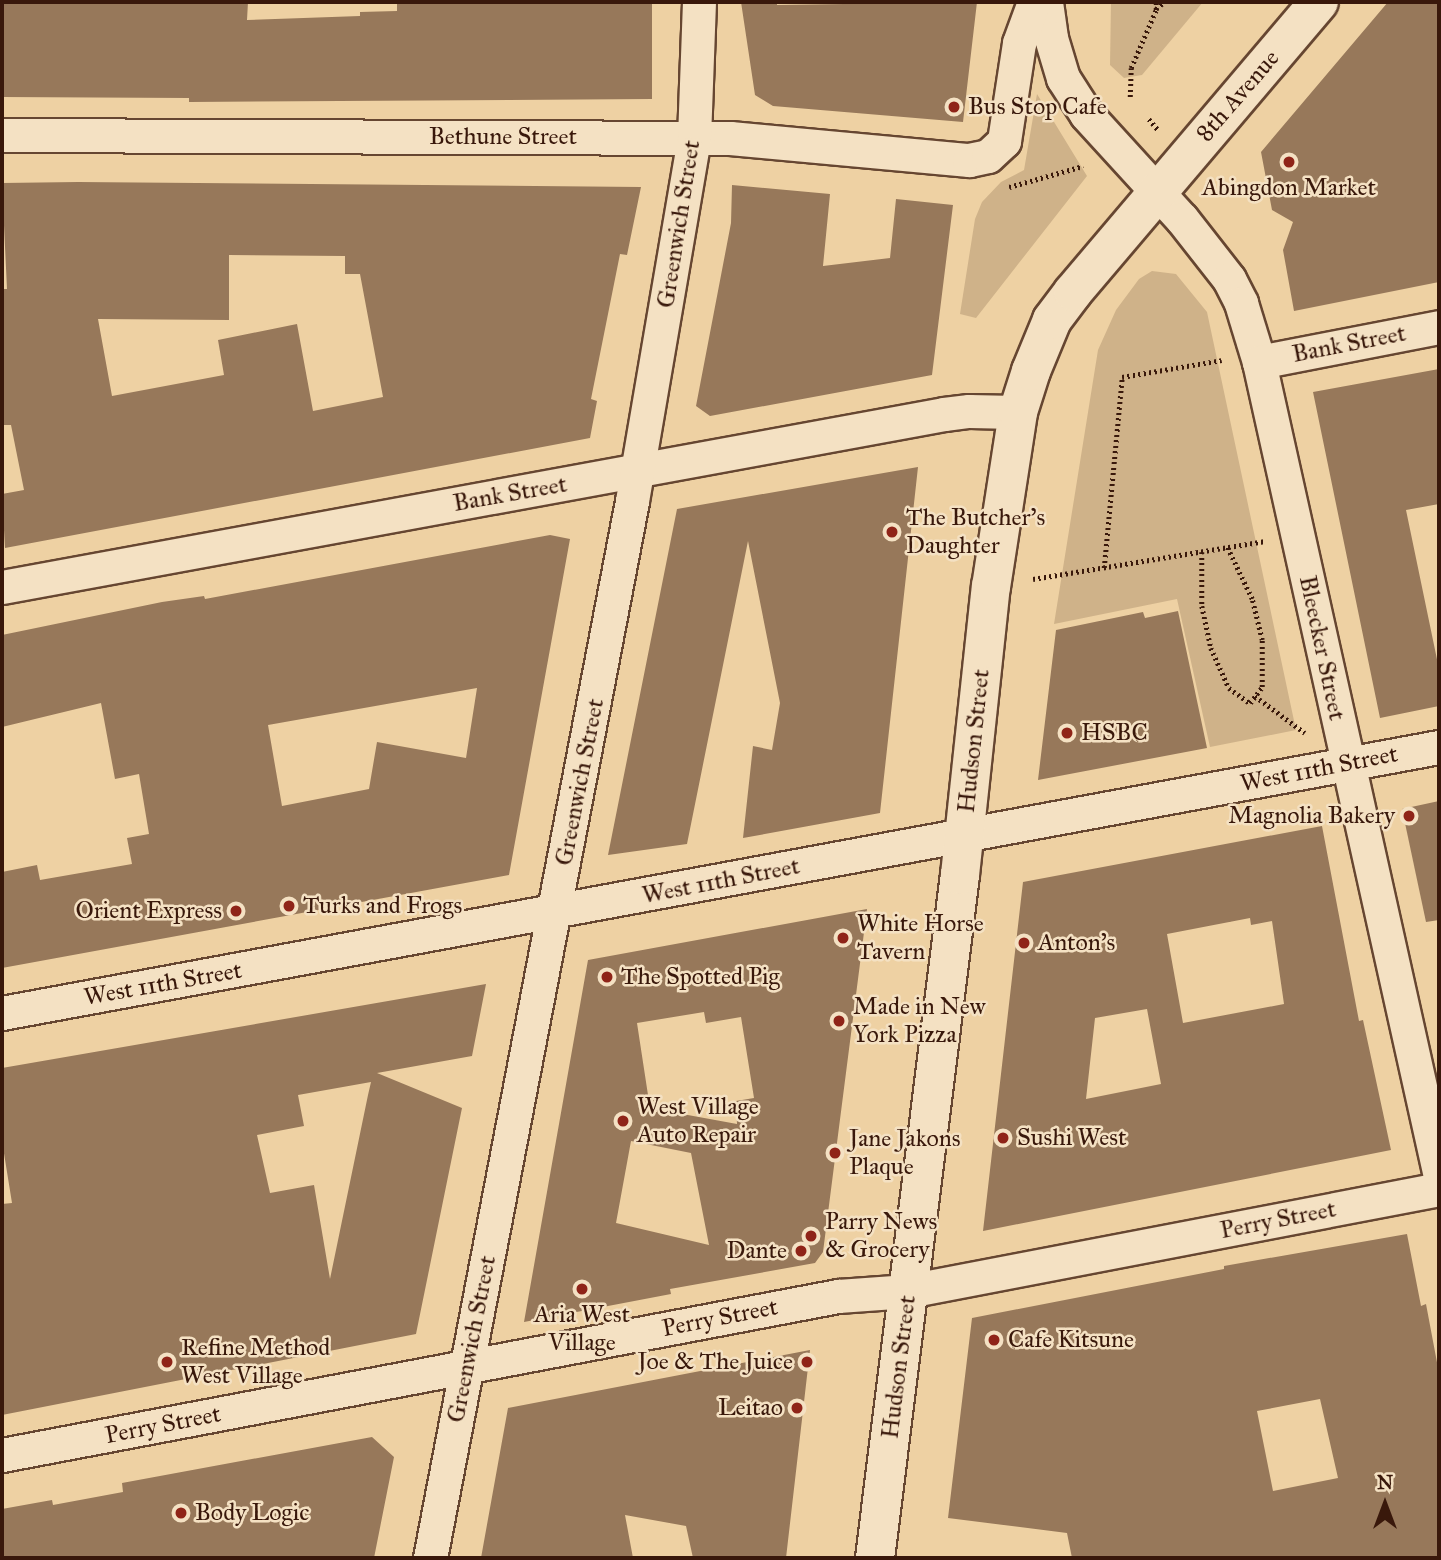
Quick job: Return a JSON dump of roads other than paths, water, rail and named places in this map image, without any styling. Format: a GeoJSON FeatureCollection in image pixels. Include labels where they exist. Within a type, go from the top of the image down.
{"type":"FeatureCollection","features":[{"type":"Feature","properties":{"kind":"main road","name":"8th Avenue"},"geometry":{"type":"LineString","coordinates":[[1157,191],[1319,2]]}},
{"type":"Feature","properties":{"kind":"main road","name":"Hudson Street"},"geometry":{"type":"LineString","coordinates":[[875,1558],[991,587],[1018,412],[1052,320],[1157,191]]}},
{"type":"Feature","properties":{"kind":"street","name":"Greenwich Street"},"geometry":{"type":"LineString","coordinates":[[430,1558],[555,913],[637,470],[694,138],[699,2]]}},
{"type":"Feature","properties":{"kind":"street","name":"Bethune Street"},"geometry":{"type":"LineString","coordinates":[[2,135],[694,138],[969,160],[988,156],[999,147],[1006,133],[1019,43],[1034,2]]}},
{"type":"Feature","properties":{"kind":"street"},"geometry":{"type":"LineString","coordinates":[[1046,2],[1051,38],[1063,78],[1086,114],[1157,191]]}},
{"type":"Feature","properties":{"kind":"street","name":"Bleecker Street"},"geometry":{"type":"LineString","coordinates":[[1157,191],[1228,279],[1241,303],[1247,359],[1297,536],[1439,1172]]}},
{"type":"Feature","properties":{"kind":"street","name":"Bank Street"},"geometry":{"type":"LineString","coordinates":[[1247,359],[1439,327]]}},
{"type":"Feature","properties":{"kind":"street","name":"Bank Street"},"geometry":{"type":"LineString","coordinates":[[2,587],[944,414],[969,411],[1018,412]]}},
{"type":"Feature","properties":{"kind":"street","name":"West 11th Street"},"geometry":{"type":"LineString","coordinates":[[2,1013],[555,913],[1439,747]]}},
{"type":"Feature","properties":{"kind":"street","name":"Perry Street"},"geometry":{"type":"LineString","coordinates":[[2,1455],[838,1296],[908,1291],[1439,1189]]}},
{"type":"Feature","properties":{"kind":"place","name":"Bus Stop Cafe"},"geometry":{"type":"Point","coordinates":[954,107]}},
{"type":"Feature","properties":{"kind":"place","name":"Abingdon Market"},"geometry":{"type":"Point","coordinates":[1289,162]}},
{"type":"Feature","properties":{"kind":"place","name":"The Butcher’s Daughter"},"geometry":{"type":"Point","coordinates":[892,532]}},
{"type":"Feature","properties":{"kind":"place","name":"HSBC"},"geometry":{"type":"Point","coordinates":[1067,733]}},
{"type":"Feature","properties":{"kind":"place","name":"Magnolia Bakery"},"geometry":{"type":"Point","coordinates":[1409,816]}},
{"type":"Feature","properties":{"kind":"place","name":"Turks and Frogs"},"geometry":{"type":"Point","coordinates":[289,906]}},
{"type":"Feature","properties":{"kind":"place","name":"Orient Express"},"geometry":{"type":"Point","coordinates":[236,911]}},
{"type":"Feature","properties":{"kind":"place","name":"White Horse Tavern"},"geometry":{"type":"Point","coordinates":[843,938]}},
{"type":"Feature","properties":{"kind":"place","name":"Anton's"},"geometry":{"type":"Point","coordinates":[1024,943]}},
{"type":"Feature","properties":{"kind":"place","name":"The Spotted Pig"},"geometry":{"type":"Point","coordinates":[607,977]}},
{"type":"Feature","properties":{"kind":"place","name":"Made in New York Pizza"},"geometry":{"type":"Point","coordinates":[839,1021]}},
{"type":"Feature","properties":{"kind":"place","name":"West Village Auto Repair"},"geometry":{"type":"Point","coordinates":[623,1121]}},
{"type":"Feature","properties":{"kind":"place","name":"Sushi West"},"geometry":{"type":"Point","coordinates":[1003,1138]}},
{"type":"Feature","properties":{"kind":"place","name":"Jane Jakons Plaque"},"geometry":{"type":"Point","coordinates":[835,1153]}},
{"type":"Feature","properties":{"kind":"place","name":"Parry News & Grocery"},"geometry":{"type":"Point","coordinates":[811,1236]}},
{"type":"Feature","properties":{"kind":"place","name":"Dante"},"geometry":{"type":"Point","coordinates":[801,1251]}},
{"type":"Feature","properties":{"kind":"place","name":"Aria West Village"},"geometry":{"type":"Point","coordinates":[582,1289]}},
{"type":"Feature","properties":{"kind":"place","name":"Cafe Kitsune"},"geometry":{"type":"Point","coordinates":[994,1340]}},
{"type":"Feature","properties":{"kind":"place","name":"Refine Method West Village"},"geometry":{"type":"Point","coordinates":[167,1362]}},
{"type":"Feature","properties":{"kind":"place","name":"Joe & The Juice"},"geometry":{"type":"Point","coordinates":[807,1362]}},
{"type":"Feature","properties":{"kind":"place","name":"Leitao"},"geometry":{"type":"Point","coordinates":[797,1408]}},
{"type":"Feature","properties":{"kind":"place","name":"Body Logic"},"geometry":{"type":"Point","coordinates":[181,1513]}}]}
